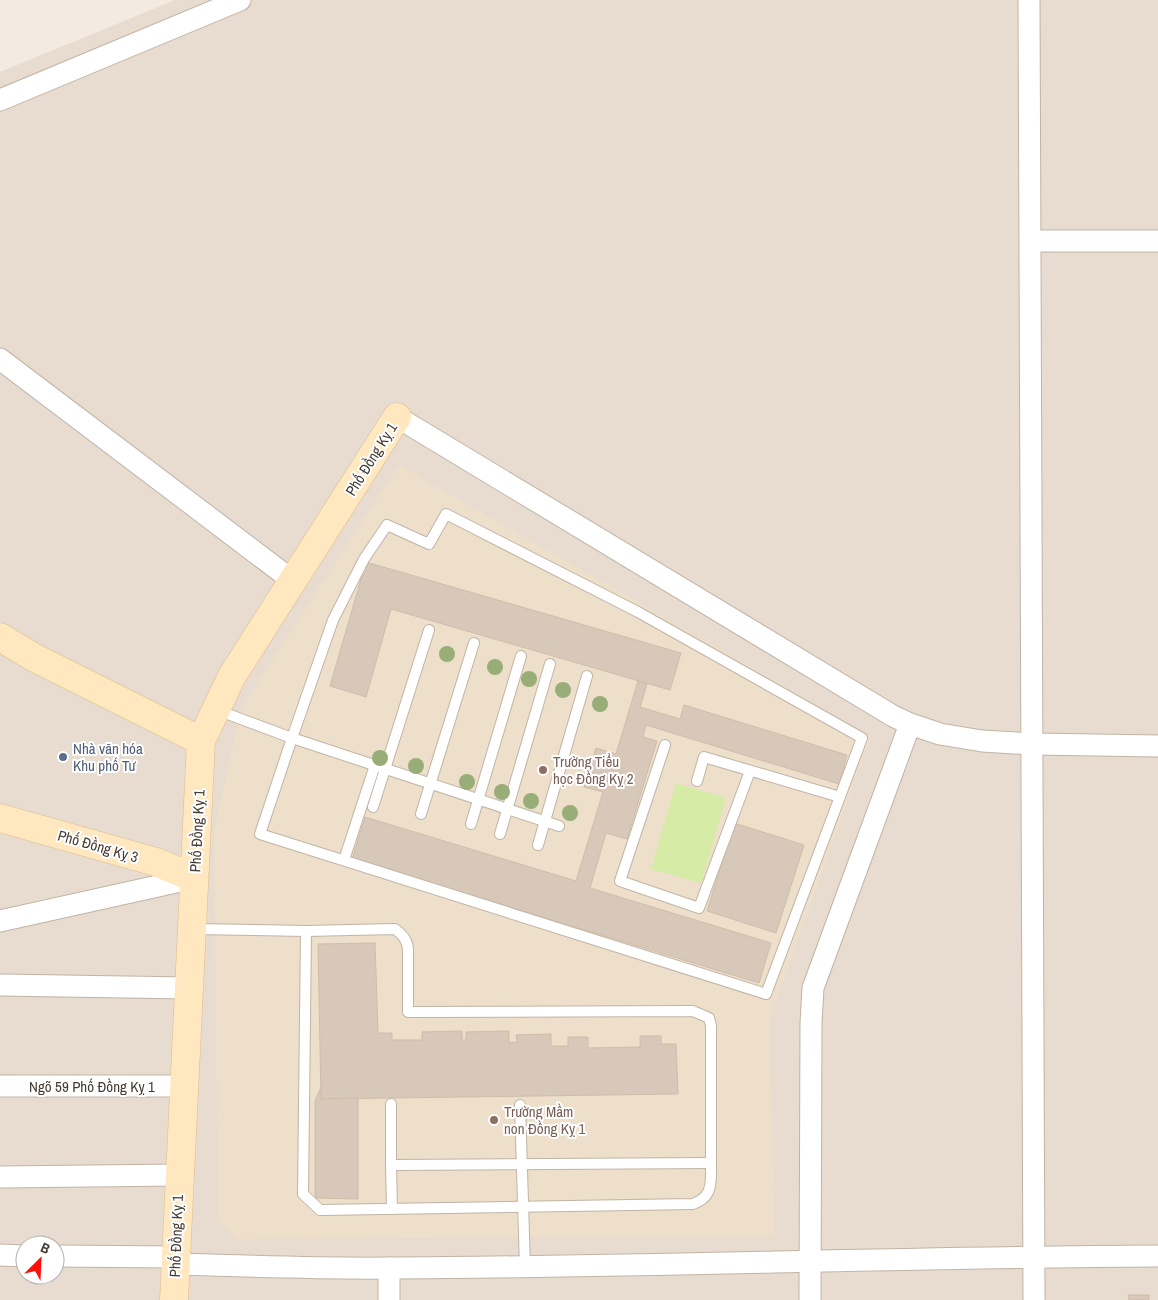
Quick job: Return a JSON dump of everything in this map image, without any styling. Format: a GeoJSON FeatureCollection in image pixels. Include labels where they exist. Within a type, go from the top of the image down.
{"type":"FeatureCollection","features":[{"type":"Feature","properties":{"kind":"street"},"geometry":{"type":"LineString","coordinates":[[0,100],[240,0]]}},
{"type":"Feature","properties":{"kind":"street"},"geometry":{"type":"LineString","coordinates":[[1029,0],[1034,1300]]}},
{"type":"Feature","properties":{"kind":"street"},"geometry":{"type":"LineString","coordinates":[[1030,241],[1158,242]]}},
{"type":"Feature","properties":{"kind":"street"},"geometry":{"type":"LineString","coordinates":[[0,359],[293,581]]}},
{"type":"Feature","properties":{"kind":"street"},"geometry":{"type":"LineString","coordinates":[[397,417],[892,716],[910,724],[940,734],[982,741],[1033,744],[1158,746]]}},
{"type":"Feature","properties":{"kind":"street","name":"Phố Đồng Kỵ 1"},"geometry":{"type":"LineString","coordinates":[[174,1300],[201,741],[232,676],[397,417]]}},
{"type":"Feature","properties":{"kind":"street"},"geometry":{"type":"LineString","coordinates":[[0,637],[33,657],[201,741]]}},
{"type":"Feature","properties":{"kind":"street"},"geometry":{"type":"LineString","coordinates":[[810,1300],[811,1023],[813,988],[910,724]]}},
{"type":"Feature","properties":{"kind":"street","name":"Phố Đồng Kỵ 3"},"geometry":{"type":"LineString","coordinates":[[0,818],[156,862],[194,878]]}},
{"type":"Feature","properties":{"kind":"street"},"geometry":{"type":"LineString","coordinates":[[0,921],[194,878]]}},
{"type":"Feature","properties":{"kind":"street"},"geometry":{"type":"LineString","coordinates":[[0,984],[188,988]]}},
{"type":"Feature","properties":{"kind":"street","name":"Ngõ 59 Phố Đồng Kỵ 1"},"geometry":{"type":"LineString","coordinates":[[0,1086],[184,1086]]}},
{"type":"Feature","properties":{"kind":"street"},"geometry":{"type":"LineString","coordinates":[[0,1178],[179,1175]]}},
{"type":"Feature","properties":{"kind":"street"},"geometry":{"type":"LineString","coordinates":[[0,1255],[15,1256]]}},
{"type":"Feature","properties":{"kind":"street"},"geometry":{"type":"LineString","coordinates":[[65,1256],[389,1268],[1158,1256]]}},
{"type":"Feature","properties":{"kind":"street"},"geometry":{"type":"LineString","coordinates":[[389,1268],[389,1300]]}},
{"type":"Feature","properties":{"kind":"lane"},"geometry":{"type":"LineString","coordinates":[[446,514],[638,612],[862,738],[766,994],[260,834],[292,738],[333,620],[364,559],[387,525],[429,544],[446,514]]}},
{"type":"Feature","properties":{"kind":"lane"},"geometry":{"type":"LineString","coordinates":[[344,860],[430,630]]}},
{"type":"Feature","properties":{"kind":"lane"},"geometry":{"type":"LineString","coordinates":[[421,814],[474,644]]}},
{"type":"Feature","properties":{"kind":"lane"},"geometry":{"type":"LineString","coordinates":[[470,824],[521,656]]}},
{"type":"Feature","properties":{"kind":"lane"},"geometry":{"type":"LineString","coordinates":[[500,834],[550,664]]}},
{"type":"Feature","properties":{"kind":"lane"},"geometry":{"type":"LineString","coordinates":[[538,844],[587,676]]}},
{"type":"Feature","properties":{"kind":"lane"},"geometry":{"type":"LineString","coordinates":[[216,710],[292,738],[559,826]]}},
{"type":"Feature","properties":{"kind":"lane"},"geometry":{"type":"LineString","coordinates":[[665,745],[620,881],[700,908],[750,771]]}},
{"type":"Feature","properties":{"kind":"lane"},"geometry":{"type":"LineString","coordinates":[[697,781],[704,757],[840,797]]}},
{"type":"Feature","properties":{"kind":"lane"},"geometry":{"type":"LineString","coordinates":[[373,807],[380,767]]}},
{"type":"Feature","properties":{"kind":"lane"},"geometry":{"type":"LineString","coordinates":[[192,929],[306,931],[395,929],[403,935],[407,942],[408,1012],[693,1011],[709,1018],[712,1026],[711,1186],[707,1195],[701,1201],[694,1204],[320,1210],[303,1194],[306,931]]}},
{"type":"Feature","properties":{"kind":"lane"},"geometry":{"type":"LineString","coordinates":[[390,1104],[392,1208]]}},
{"type":"Feature","properties":{"kind":"lane"},"geometry":{"type":"LineString","coordinates":[[520,1105],[525,1267]]}},
{"type":"Feature","properties":{"kind":"lane"},"geometry":{"type":"LineString","coordinates":[[391,1165],[711,1164]]}},
{"type":"Feature","properties":{"kind":"shaded area"},"geometry":{"type":"Polygon","coordinates":[[[175,0],[1158,0],[1158,1300],[0,1300],[0,72],[175,0]]]}},
{"type":"Feature","properties":{"kind":"shaded area"},"geometry":{"type":"Polygon","coordinates":[[[399,465],[871,736],[769,1020],[775,1236],[236,1239],[218,1220],[214,831],[237,727],[244,704],[399,465]]]}},
{"type":"Feature","properties":{"kind":"green space"},"geometry":{"type":"Polygon","coordinates":[[[676,783],[726,798],[701,883],[651,869],[676,783]]]}},
{"type":"Feature","properties":{"kind":"building"},"geometry":{"type":"Polygon","coordinates":[[[366,562],[681,653],[670,690],[391,609],[366,697],[330,686],[366,562]]]}},
{"type":"Feature","properties":{"kind":"building"},"geometry":{"type":"Polygon","coordinates":[[[638,681],[647,684],[640,707],[680,719],[684,705],[847,755],[839,784],[646,725],[643,737],[657,741],[627,839],[606,833],[590,888],[771,943],[759,983],[352,859],[365,817],[576,881],[603,792],[584,787],[596,748],[616,754],[638,681]]]}},
{"type":"Feature","properties":{"kind":"building"},"geometry":{"type":"Polygon","coordinates":[[[734,823],[804,845],[776,933],[707,911],[734,823]]]}},
{"type":"Feature","properties":{"kind":"building"},"geometry":{"type":"Polygon","coordinates":[[[375,943],[378,1033],[392,1033],[392,1040],[422,1040],[422,1032],[462,1031],[462,1040],[466,1040],[466,1032],[509,1031],[509,1043],[517,1042],[516,1035],[551,1034],[551,1046],[568,1046],[568,1037],[588,1037],[588,1048],[640,1047],[640,1036],[661,1036],[661,1044],[676,1044],[678,1094],[321,1099],[318,944],[375,943]]]}},
{"type":"Feature","properties":{"kind":"building"},"geometry":{"type":"Polygon","coordinates":[[[321,1087],[321,1099],[358,1098],[358,1199],[315,1198],[315,1101],[321,1087]]]}},
{"type":"Feature","properties":{"kind":"building"},"geometry":{"type":"Polygon","coordinates":[[[1128,1295],[1149,1295],[1149,1300],[1129,1300],[1128,1295]]]}},
{"type":"Feature","properties":{"kind":"place","name":"Nhà văn hóa Khu phố Tư"},"geometry":{"type":"Point","coordinates":[63,757]}},
{"type":"Feature","properties":{"kind":"place","name":"Trường Tiểu học Đồng Kỵ 2"},"geometry":{"type":"Point","coordinates":[543,770]}},
{"type":"Feature","properties":{"kind":"place","name":"Trường Mầm non Đồng Kỵ 1"},"geometry":{"type":"Point","coordinates":[494,1120]}}]}
